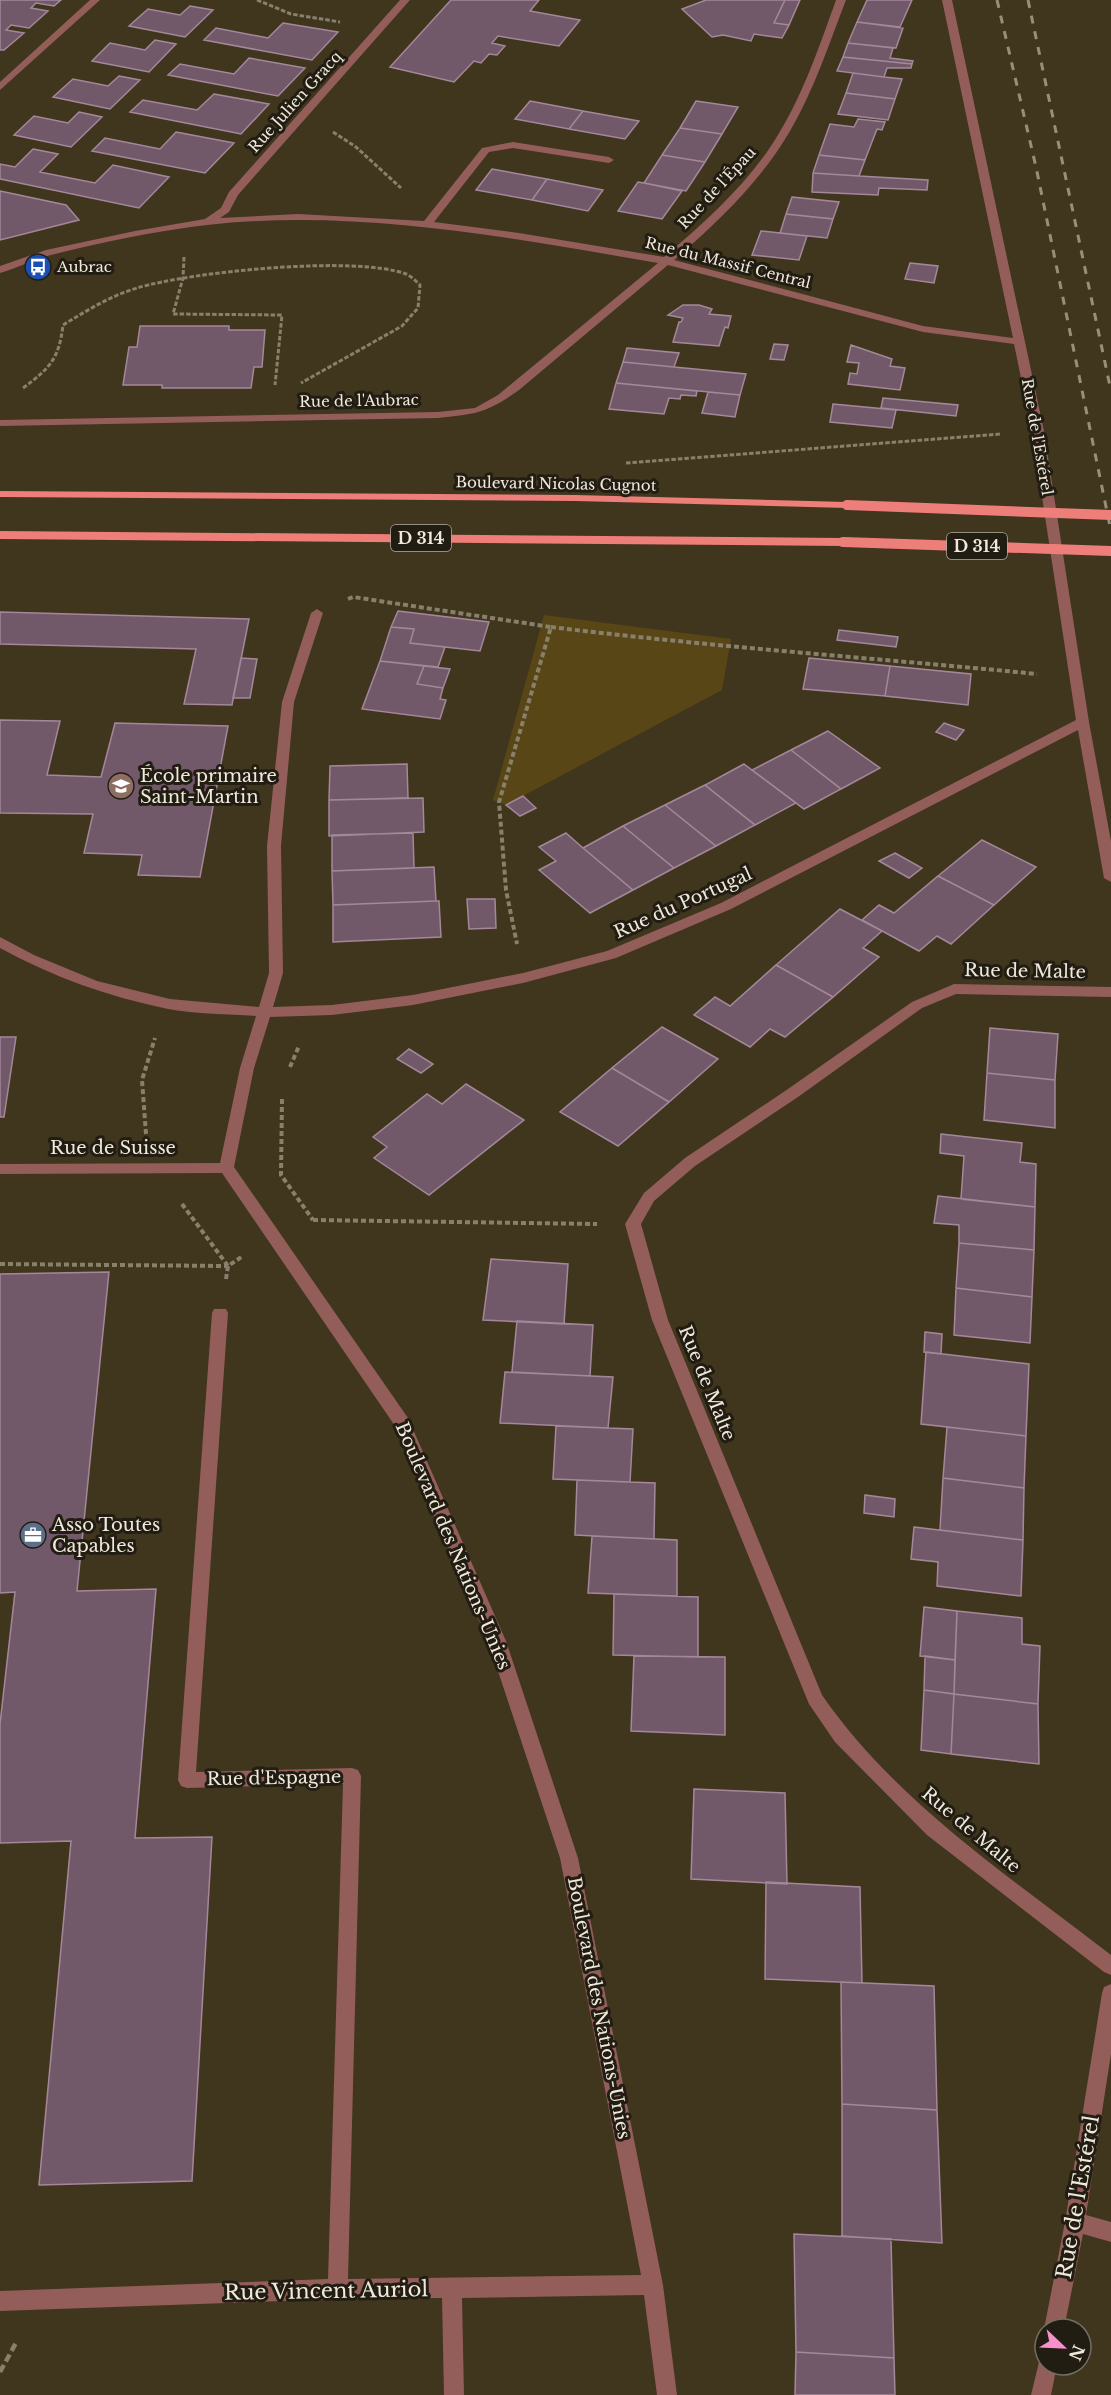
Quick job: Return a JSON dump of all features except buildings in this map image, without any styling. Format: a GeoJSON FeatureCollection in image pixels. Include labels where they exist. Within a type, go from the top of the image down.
{"type":"FeatureCollection","features":[{"type":"Feature","properties":{"kind":"main road","name":"Boulevard Nicolas Cugnot"},"geometry":{"type":"LineString","coordinates":[[0,494],[575,498],[1111,515]]}},
{"type":"Feature","properties":{"kind":"main road","name":"D 314"},"geometry":{"type":"LineString","coordinates":[[0,536],[843,542],[1111,551]]}},
{"type":"Feature","properties":{"kind":"street"},"geometry":{"type":"LineString","coordinates":[[0,87],[95,0]]}},
{"type":"Feature","properties":{"kind":"street","name":"Rue Julien Gracq"},"geometry":{"type":"LineString","coordinates":[[208,222],[225,210],[233,194],[405,0]]}},
{"type":"Feature","properties":{"kind":"street","name":"Rue de l'Épau"},"geometry":{"type":"LineString","coordinates":[[667,261],[729,202],[773,149],[807,89],[841,0]]}},
{"type":"Feature","properties":{"kind":"street","name":"Rue de l'Estérel"},"geometry":{"type":"LineString","coordinates":[[947,0],[1038,431],[1083,722],[1111,878]]}},
{"type":"Feature","properties":{"kind":"street"},"geometry":{"type":"LineString","coordinates":[[427,224],[486,150],[513,145],[609,160]]}},
{"type":"Feature","properties":{"kind":"street","name":"Rue du Massif Central"},"geometry":{"type":"LineString","coordinates":[[0,270],[46,253],[208,222],[298,217],[427,224],[519,236],[667,261],[923,329],[1020,342]]}},
{"type":"Feature","properties":{"kind":"street","name":"Rue de l'Aubrac"},"geometry":{"type":"LineString","coordinates":[[0,423],[438,415],[479,410],[534,372],[667,261]]}},
{"type":"Feature","properties":{"kind":"street"},"geometry":{"type":"LineString","coordinates":[[226,1168],[247,1068],[276,973],[274,846],[288,702],[317,613]]}},
{"type":"Feature","properties":{"kind":"street","name":"Rue du Portugal"},"geometry":{"type":"LineString","coordinates":[[263,1012],[332,1010],[413,1000],[523,978],[611,955],[726,906],[1083,722]]}},
{"type":"Feature","properties":{"kind":"street"},"geometry":{"type":"LineString","coordinates":[[0,942],[29,958],[93,985],[170,1004],[263,1012]]}},
{"type":"Feature","properties":{"kind":"street","name":"Rue de Malte"},"geometry":{"type":"LineString","coordinates":[[1111,992],[954,989],[917,1005],[793,1093],[690,1162],[649,1197],[633,1224],[660,1320],[815,1699],[841,1737],[933,1828],[1111,1966]]}},
{"type":"Feature","properties":{"kind":"street","name":"Rue de Suisse"},"geometry":{"type":"LineString","coordinates":[[0,1169],[226,1168]]}},
{"type":"Feature","properties":{"kind":"street","name":"Boulevard des Nations-Unies"},"geometry":{"type":"LineString","coordinates":[[226,1168],[402,1423],[497,1641],[569,1858],[653,2285],[667,2395]]}},
{"type":"Feature","properties":{"kind":"street","name":"Rue d'Espagne"},"geometry":{"type":"LineString","coordinates":[[220,1313],[187,1780],[352,1776],[338,2289]]}},
{"type":"Feature","properties":{"kind":"street","name":"Rue de l'Estérel"},"geometry":{"type":"LineString","coordinates":[[1056,2317],[1075,2222],[1111,1993]]}},
{"type":"Feature","properties":{"kind":"street"},"geometry":{"type":"LineString","coordinates":[[1075,2222],[1111,2232]]}},
{"type":"Feature","properties":{"kind":"street","name":"Rue Vincent Auriol"},"geometry":{"type":"LineString","coordinates":[[0,2301],[338,2289],[653,2285]]}},
{"type":"Feature","properties":{"kind":"street"},"geometry":{"type":"LineString","coordinates":[[452,2289],[454,2395]]}},
{"type":"Feature","properties":{"kind":"street"},"geometry":{"type":"LineString","coordinates":[[1041,2395],[1045,2377]]}},
{"type":"Feature","properties":{"kind":"path"},"geometry":{"type":"LineString","coordinates":[[257,0],[291,14],[381,28]]}},
{"type":"Feature","properties":{"kind":"path"},"geometry":{"type":"LineString","coordinates":[[305,113],[356,147],[398,186],[415,198],[427,224]]}},
{"type":"Feature","properties":{"kind":"path"},"geometry":{"type":"LineString","coordinates":[[184,226],[183,278],[172,314],[282,315],[273,407]]}},
{"type":"Feature","properties":{"kind":"path"},"geometry":{"type":"LineString","coordinates":[[21,389],[44,372],[60,352],[63,325],[94,307],[137,288],[183,278],[309,267],[384,269],[406,274],[420,285],[418,308],[402,326],[303,381],[260,418]]}},
{"type":"Feature","properties":{"kind":"path"},"geometry":{"type":"LineString","coordinates":[[575,498],[594,475],[623,463],[1038,431]]}},
{"type":"Feature","properties":{"kind":"path"},"geometry":{"type":"LineString","coordinates":[[317,613],[353,597],[681,644],[802,651],[1076,678]]}},
{"type":"Feature","properties":{"kind":"path"},"geometry":{"type":"LineString","coordinates":[[523,978],[506,890],[499,802],[551,627]]}},
{"type":"Feature","properties":{"kind":"path"},"geometry":{"type":"LineString","coordinates":[[0,1264],[228,1266],[274,1235],[313,1220],[633,1224]]}},
{"type":"Feature","properties":{"kind":"path"},"geometry":{"type":"LineString","coordinates":[[220,1313],[228,1266]]}},
{"type":"Feature","properties":{"kind":"shaded area"},"geometry":{"type":"Polygon","coordinates":[[[544,615],[731,639],[722,690],[506,805],[493,800],[544,615]]]}},
{"type":"Feature","properties":{"kind":"railway"},"geometry":{"type":"LineString","coordinates":[[997,0],[1036,167],[1111,531]]}},
{"type":"Feature","properties":{"kind":"railway"},"geometry":{"type":"LineString","coordinates":[[1028,0],[1111,391]]}},
{"type":"Feature","properties":{"kind":"place","name":"Aubrac"},"geometry":{"type":"Point","coordinates":[38,267]}},
{"type":"Feature","properties":{"kind":"place","name":"École primaire Saint-Martin"},"geometry":{"type":"Point","coordinates":[121,786]}},
{"type":"Feature","properties":{"kind":"place","name":"Asso Toutes Capables"},"geometry":{"type":"Point","coordinates":[33,1535]}}]}
